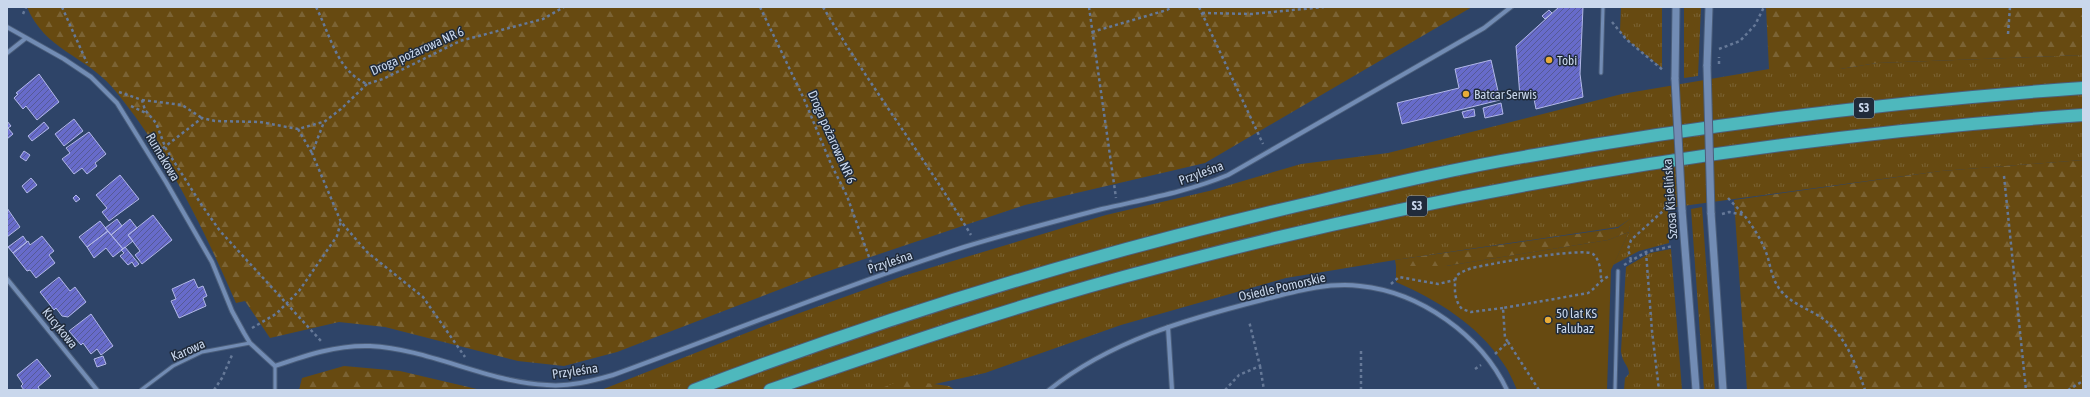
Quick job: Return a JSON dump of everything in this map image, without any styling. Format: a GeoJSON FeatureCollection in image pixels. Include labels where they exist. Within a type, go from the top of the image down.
{"type":"FeatureCollection","features":[{"type":"Feature","properties":{"kind":"highway","name":"S3"},"geometry":{"type":"LineString","coordinates":[[694,390],[907,313],[1036,273],[1145,242],[1382,186],[1531,155],[1747,122],[1918,102],[2083,88]]}},
{"type":"Feature","properties":{"kind":"highway","name":"S3"},"geometry":{"type":"LineString","coordinates":[[770,390],[917,340],[1155,268],[1387,212],[1542,181],[1770,146],[1910,130],[2083,115]]}},
{"type":"Feature","properties":{"kind":"street"},"geometry":{"type":"LineString","coordinates":[[1503,7],[1509,8]]}},
{"type":"Feature","properties":{"kind":"street","name":"Szosa Kisielińska"},"geometry":{"type":"LineString","coordinates":[[1676,7],[1675,79],[1682,210],[1696,390]]}},
{"type":"Feature","properties":{"kind":"street"},"geometry":{"type":"LineString","coordinates":[[1709,7],[1708,66],[1711,213],[1723,390]]}},
{"type":"Feature","properties":{"kind":"street","name":"Przyleśna"},"geometry":{"type":"LineString","coordinates":[[275,366],[330,349],[370,346],[400,350],[525,382],[548,385],[591,382],[877,277],[965,247],[1117,206],[1186,190],[1228,175],[1484,28],[1509,8]]}},
{"type":"Feature","properties":{"kind":"street","name":"Rumakowa"},"geometry":{"type":"LineString","coordinates":[[7,27],[92,77],[117,103],[212,262],[232,310],[250,343]]}},
{"type":"Feature","properties":{"kind":"street"},"geometry":{"type":"LineString","coordinates":[[7,53],[26,38]]}},
{"type":"Feature","properties":{"kind":"street","name":"Kucykowa"},"geometry":{"type":"LineString","coordinates":[[7,279],[97,390]]}},
{"type":"Feature","properties":{"kind":"street","name":"Osiedle Pomorskie"},"geometry":{"type":"LineString","coordinates":[[1049,390],[1093,361],[1129,342],[1168,327],[1245,305],[1315,288],[1359,286],[1387,292],[1424,307],[1450,322],[1474,343],[1489,360],[1507,390]]}},
{"type":"Feature","properties":{"kind":"street"},"geometry":{"type":"LineString","coordinates":[[1168,327],[1172,390]]}},
{"type":"Feature","properties":{"kind":"street"},"geometry":{"type":"LineString","coordinates":[[250,343],[275,366]]}},
{"type":"Feature","properties":{"kind":"lane"},"geometry":{"type":"LineString","coordinates":[[1601,73],[1603,9]]}},
{"type":"Feature","properties":{"kind":"lane"},"geometry":{"type":"LineString","coordinates":[[1615,390],[1618,271]]}},
{"type":"Feature","properties":{"kind":"lane","name":"Karowa"},"geometry":{"type":"LineString","coordinates":[[141,390],[173,366],[202,352],[250,343]]}},
{"type":"Feature","properties":{"kind":"lane"},"geometry":{"type":"LineString","coordinates":[[275,366],[275,390]]}},
{"type":"Feature","properties":{"kind":"path"},"geometry":{"type":"LineString","coordinates":[[23,14],[26,7]]}},
{"type":"Feature","properties":{"kind":"path"},"geometry":{"type":"LineString","coordinates":[[62,7],[72,33],[87,60],[92,77]]}},
{"type":"Feature","properties":{"kind":"path","name":"Droga pożarowa NR 6"},"geometry":{"type":"LineString","coordinates":[[316,7],[346,70],[357,79],[367,84],[383,79],[460,40],[542,19],[564,7]]}},
{"type":"Feature","properties":{"kind":"path","name":"Droga pożarowa NR 6"},"geometry":{"type":"LineString","coordinates":[[760,7],[804,99],[831,164],[847,196],[877,277]]}},
{"type":"Feature","properties":{"kind":"path"},"geometry":{"type":"LineString","coordinates":[[823,7],[887,107],[942,186],[971,235]]}},
{"type":"Feature","properties":{"kind":"path"},"geometry":{"type":"LineString","coordinates":[[1089,7],[1117,206]]}},
{"type":"Feature","properties":{"kind":"path"},"geometry":{"type":"LineString","coordinates":[[1092,32],[1167,10],[1172,7]]}},
{"type":"Feature","properties":{"kind":"path"},"geometry":{"type":"LineString","coordinates":[[1199,7],[1264,145]]}},
{"type":"Feature","properties":{"kind":"path"},"geometry":{"type":"LineString","coordinates":[[1202,14],[1252,14],[1324,7]]}},
{"type":"Feature","properties":{"kind":"path"},"geometry":{"type":"LineString","coordinates":[[1719,50],[1740,41],[1755,25],[1764,7]]}},
{"type":"Feature","properties":{"kind":"path"},"geometry":{"type":"LineString","coordinates":[[2008,34],[2010,7]]}},
{"type":"Feature","properties":{"kind":"path"},"geometry":{"type":"LineString","coordinates":[[1603,9],[1626,39],[1664,71]]}},
{"type":"Feature","properties":{"kind":"path"},"geometry":{"type":"LineString","coordinates":[[101,87],[142,100],[182,106],[202,118],[215,121],[260,122],[298,129],[324,122],[341,110],[367,84]]}},
{"type":"Feature","properties":{"kind":"path"},"geometry":{"type":"LineString","coordinates":[[142,100],[145,110],[156,123],[165,147],[220,231],[285,304],[321,341]]}},
{"type":"Feature","properties":{"kind":"path"},"geometry":{"type":"LineString","coordinates":[[150,156],[165,147],[202,118]]}},
{"type":"Feature","properties":{"kind":"path"},"geometry":{"type":"LineString","coordinates":[[312,153],[324,122]]}},
{"type":"Feature","properties":{"kind":"path"},"geometry":{"type":"LineString","coordinates":[[298,129],[312,153],[341,221],[367,252],[424,297],[472,369]]}},
{"type":"Feature","properties":{"kind":"path"},"geometry":{"type":"LineString","coordinates":[[2004,176],[2026,390]]}},
{"type":"Feature","properties":{"kind":"path"},"geometry":{"type":"LineString","coordinates":[[1728,198],[1744,215],[1756,231],[1768,258],[1771,274],[1781,291],[1790,300],[1822,318],[1841,337],[1859,372],[1866,390]]}},
{"type":"Feature","properties":{"kind":"path"},"geometry":{"type":"LineString","coordinates":[[1666,206],[1664,211],[1631,240],[1628,249],[1629,261],[1646,252],[1673,246]]}},
{"type":"Feature","properties":{"kind":"path"},"geometry":{"type":"LineString","coordinates":[[1722,214],[1729,212],[1744,215]]}},
{"type":"Feature","properties":{"kind":"path"},"geometry":{"type":"LineString","coordinates":[[244,333],[276,314],[299,291],[337,236],[341,221]]}},
{"type":"Feature","properties":{"kind":"path"},"geometry":{"type":"LineString","coordinates":[[1586,252],[1593,254],[1598,262],[1601,280],[1595,288],[1588,293],[1502,308],[1472,312],[1462,309],[1455,297],[1456,276],[1471,268],[1541,256],[1586,252]]}},
{"type":"Feature","properties":{"kind":"path"},"geometry":{"type":"LineString","coordinates":[[1646,252],[1652,331],[1659,390]]}},
{"type":"Feature","properties":{"kind":"path"},"geometry":{"type":"LineString","coordinates":[[1387,292],[1392,282],[1398,277],[1438,284],[1455,280]]}},
{"type":"Feature","properties":{"kind":"path"},"geometry":{"type":"LineString","coordinates":[[1502,308],[1505,338],[1538,390]]}},
{"type":"Feature","properties":{"kind":"path"},"geometry":{"type":"LineString","coordinates":[[1249,321],[1264,390]]}},
{"type":"Feature","properties":{"kind":"path"},"geometry":{"type":"LineString","coordinates":[[1495,355],[1508,342]]}},
{"type":"Feature","properties":{"kind":"path"},"geometry":{"type":"LineString","coordinates":[[214,390],[222,378],[237,346]]}},
{"type":"Feature","properties":{"kind":"path"},"geometry":{"type":"LineString","coordinates":[[1361,351],[1361,390]]}},
{"type":"Feature","properties":{"kind":"path"},"geometry":{"type":"LineString","coordinates":[[1475,369],[1482,365]]}},
{"type":"Feature","properties":{"kind":"path"},"geometry":{"type":"LineString","coordinates":[[1224,390],[1239,375],[1260,366]]}},
{"type":"Feature","properties":{"kind":"path"},"geometry":{"type":"LineString","coordinates":[[2068,390],[2083,381]]}},
{"type":"Feature","properties":{"kind":"green space"},"geometry":{"type":"Polygon","coordinates":[[[27,7],[1472,7],[1205,163],[1025,205],[817,275],[617,352],[564,366],[518,361],[385,327],[339,322],[270,338],[245,301],[236,303],[197,218],[150,137],[112,87],[101,76],[54,43],[35,21],[27,7]]]}},
{"type":"Feature","properties":{"kind":"green space"},"geometry":{"type":"Polygon","coordinates":[[[1621,7],[1662,7],[1662,68],[1626,39],[1620,31],[1621,7]]]}},
{"type":"Feature","properties":{"kind":"green space"},"geometry":{"type":"Polygon","coordinates":[[[1684,7],[1701,7],[1698,76],[1684,78],[1684,7]]]}},
{"type":"Feature","properties":{"kind":"green space"},"geometry":{"type":"Polygon","coordinates":[[[1766,7],[2083,7],[2083,55],[1877,63],[1840,69],[1769,69],[1766,7]]]}},
{"type":"Feature","properties":{"kind":"green space"},"geometry":{"type":"Polygon","coordinates":[[[2083,55],[2083,160],[1941,171],[1668,208],[1669,243],[1639,251],[1613,265],[1629,232],[1630,219],[1618,227],[1395,260],[1286,278],[1121,325],[985,373],[935,384],[917,390],[601,390],[769,324],[903,276],[1106,215],[1209,191],[1301,164],[1388,153],[1622,94],[1769,69],[1840,69],[1877,63],[2083,55]]]}},
{"type":"Feature","properties":{"kind":"green space"},"geometry":{"type":"Polygon","coordinates":[[[2083,160],[2083,390],[1747,390],[1734,200],[1941,171],[2083,160]]]}},
{"type":"Feature","properties":{"kind":"green space"},"geometry":{"type":"Polygon","coordinates":[[[1702,207],[1715,390],[1704,390],[1691,209],[1702,207]]]}},
{"type":"Feature","properties":{"kind":"green space"},"geometry":{"type":"Polygon","coordinates":[[[1631,218],[1629,232],[1608,240],[1446,266],[1396,266],[1395,260],[1618,228],[1631,218]]]}},
{"type":"Feature","properties":{"kind":"green space"},"geometry":{"type":"Polygon","coordinates":[[[1629,232],[1611,270],[1607,390],[1517,390],[1507,369],[1493,349],[1469,325],[1441,305],[1396,282],[1396,266],[1446,266],[1608,240],[1629,232]]]}},
{"type":"Feature","properties":{"kind":"green space"},"geometry":{"type":"Polygon","coordinates":[[[1671,249],[1682,390],[1624,390],[1625,378],[1629,374],[1621,351],[1626,267],[1650,253],[1671,249]]]}},
{"type":"Feature","properties":{"kind":"green space"},"geometry":{"type":"Polygon","coordinates":[[[344,366],[400,371],[481,390],[299,390],[302,378],[344,366]]]}},
{"type":"Feature","properties":{"kind":"green space"},"geometry":{"type":"Polygon","coordinates":[[[903,380],[949,386],[955,390],[876,390],[903,380]]]}},
{"type":"Feature","properties":{"kind":"building","name":"Tobi"},"geometry":{"type":"Polygon","coordinates":[[[1559,7],[1583,7],[1580,74],[1583,97],[1536,109],[1533,94],[1520,97],[1516,46],[1559,7]]]}},
{"type":"Feature","properties":{"kind":"building"},"geometry":{"type":"Polygon","coordinates":[[[1549,10],[1552,13],[1545,19],[1542,16],[1549,10]]]}},
{"type":"Feature","properties":{"kind":"building","name":"Batcar Serwis"},"geometry":{"type":"Polygon","coordinates":[[[1491,60],[1500,100],[1402,124],[1397,103],[1459,88],[1455,69],[1491,60]]]}},
{"type":"Feature","properties":{"kind":"building"},"geometry":{"type":"Polygon","coordinates":[[[39,74],[59,102],[37,120],[26,106],[23,109],[14,98],[18,94],[16,93],[39,74]]]}},
{"type":"Feature","properties":{"kind":"building"},"geometry":{"type":"Polygon","coordinates":[[[1501,103],[1503,114],[1485,118],[1483,108],[1501,103]]]}},
{"type":"Feature","properties":{"kind":"building"},"geometry":{"type":"Polygon","coordinates":[[[1474,109],[1475,116],[1464,118],[1462,112],[1474,109]]]}},
{"type":"Feature","properties":{"kind":"building"},"geometry":{"type":"Polygon","coordinates":[[[74,119],[83,131],[64,146],[55,134],[74,119]]]}},
{"type":"Feature","properties":{"kind":"building"},"geometry":{"type":"Polygon","coordinates":[[[7,121],[11,126],[8,128],[13,134],[7,139],[7,121]]]}},
{"type":"Feature","properties":{"kind":"building"},"geometry":{"type":"Polygon","coordinates":[[[44,122],[49,128],[32,141],[28,136],[44,122]]]}},
{"type":"Feature","properties":{"kind":"building"},"geometry":{"type":"Polygon","coordinates":[[[89,132],[106,154],[95,163],[97,166],[87,174],[82,168],[74,174],[62,159],[70,153],[66,148],[89,132]]]}},
{"type":"Feature","properties":{"kind":"building"},"geometry":{"type":"Polygon","coordinates":[[[24,151],[30,155],[26,161],[20,157],[24,151]]]}},
{"type":"Feature","properties":{"kind":"building"},"geometry":{"type":"Polygon","coordinates":[[[120,175],[139,199],[109,221],[102,212],[107,208],[96,195],[120,175]]]}},
{"type":"Feature","properties":{"kind":"building"},"geometry":{"type":"Polygon","coordinates":[[[31,178],[37,185],[27,193],[22,186],[31,178]]]}},
{"type":"Feature","properties":{"kind":"building"},"geometry":{"type":"Polygon","coordinates":[[[76,195],[80,199],[76,202],[73,198],[76,195]]]}},
{"type":"Feature","properties":{"kind":"building"},"geometry":{"type":"Polygon","coordinates":[[[7,208],[20,227],[7,237],[7,208]]]}},
{"type":"Feature","properties":{"kind":"building"},"geometry":{"type":"Polygon","coordinates":[[[153,215],[172,240],[142,264],[135,255],[140,251],[128,235],[153,215]]]}},
{"type":"Feature","properties":{"kind":"building"},"geometry":{"type":"Polygon","coordinates":[[[117,219],[122,226],[111,235],[105,228],[117,219]]]}},
{"type":"Feature","properties":{"kind":"building"},"geometry":{"type":"Polygon","coordinates":[[[130,219],[137,228],[128,235],[133,241],[123,249],[111,235],[130,219]]]}},
{"type":"Feature","properties":{"kind":"building"},"geometry":{"type":"Polygon","coordinates":[[[100,221],[108,231],[87,247],[79,237],[100,221]]]}},
{"type":"Feature","properties":{"kind":"building"},"geometry":{"type":"Polygon","coordinates":[[[108,231],[123,249],[113,257],[106,248],[94,258],[87,247],[108,231]]]}},
{"type":"Feature","properties":{"kind":"building"},"geometry":{"type":"Polygon","coordinates":[[[23,236],[27,242],[13,253],[8,247],[23,236]]]}},
{"type":"Feature","properties":{"kind":"building"},"geometry":{"type":"Polygon","coordinates":[[[42,236],[54,251],[49,255],[55,263],[36,278],[30,270],[27,271],[13,253],[28,241],[30,245],[42,236]]]}},
{"type":"Feature","properties":{"kind":"building"},"geometry":{"type":"Polygon","coordinates":[[[125,247],[139,264],[135,267],[132,262],[128,265],[120,256],[124,253],[121,250],[125,247]]]}},
{"type":"Feature","properties":{"kind":"building"},"geometry":{"type":"Polygon","coordinates":[[[59,277],[70,291],[75,287],[86,302],[68,317],[62,316],[56,308],[54,310],[40,292],[59,277]]]}},
{"type":"Feature","properties":{"kind":"building"},"geometry":{"type":"Polygon","coordinates":[[[194,279],[198,288],[203,286],[207,296],[203,298],[206,306],[179,318],[171,301],[176,299],[172,289],[194,279]]]}},
{"type":"Feature","properties":{"kind":"building"},"geometry":{"type":"Polygon","coordinates":[[[91,314],[113,346],[101,355],[97,349],[91,354],[83,343],[81,345],[69,331],[91,314]]]}},
{"type":"Feature","properties":{"kind":"building"},"geometry":{"type":"Polygon","coordinates":[[[103,356],[106,364],[97,367],[94,359],[103,356]]]}},
{"type":"Feature","properties":{"kind":"building"},"geometry":{"type":"Polygon","coordinates":[[[37,359],[51,376],[38,387],[40,390],[24,390],[21,386],[23,384],[17,375],[37,359]]]}},
{"type":"Feature","properties":{"kind":"place","name":"Tobi"},"geometry":{"type":"Point","coordinates":[1549,60]}},
{"type":"Feature","properties":{"kind":"place","name":"Batcar Serwis"},"geometry":{"type":"Point","coordinates":[1466,94]}},
{"type":"Feature","properties":{"kind":"place","name":"50 lat KS Falubaz"},"geometry":{"type":"Point","coordinates":[1548,320]}}]}
